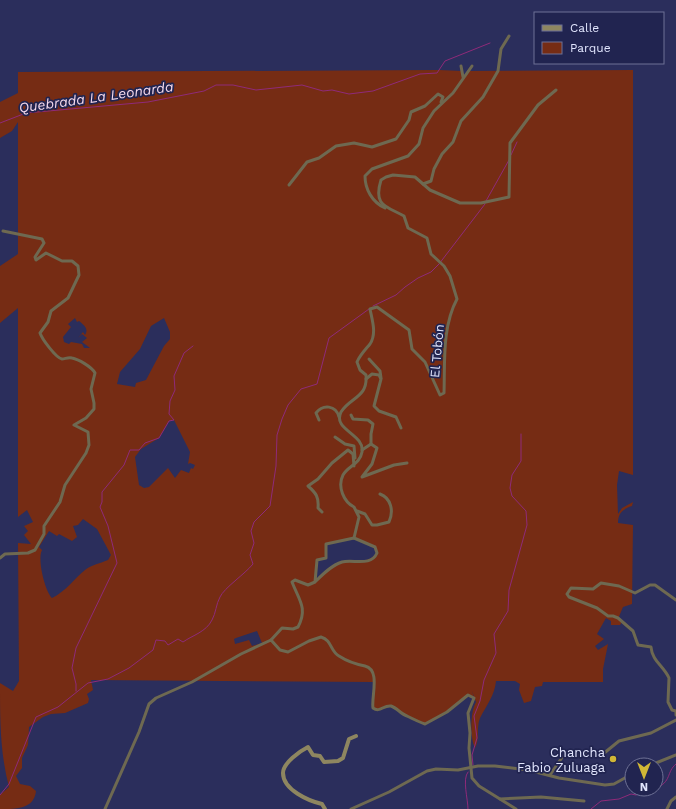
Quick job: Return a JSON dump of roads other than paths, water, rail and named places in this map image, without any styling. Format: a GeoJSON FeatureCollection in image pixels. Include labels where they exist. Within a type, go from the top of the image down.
{"type":"FeatureCollection","features":[{"type":"Feature","properties":{"kind":"street"},"geometry":{"type":"LineString","coordinates":[[423,184],[431,181],[434,170],[442,154],[454,142],[461,122],[483,97],[498,71],[500,66],[501,50],[509,36]]}},
{"type":"Feature","properties":{"kind":"street"},"geometry":{"type":"LineString","coordinates":[[460,66],[463,78]]}},
{"type":"Feature","properties":{"kind":"street","name":"El Tobón"},"geometry":{"type":"LineString","coordinates":[[366,379],[357,362],[372,339],[373,322],[370,309],[377,307],[409,330],[412,349],[425,362],[440,395],[444,393],[446,340],[452,307],[456,299],[450,276],[444,266],[432,254],[427,238],[408,228],[404,216],[389,210],[374,201],[365,185],[365,176],[372,169],[408,156],[419,144],[423,128],[440,104],[454,93],[463,78],[469,73],[472,66]]}},
{"type":"Feature","properties":{"kind":"street","name":"El Tobón"},"geometry":{"type":"LineString","coordinates":[[389,210],[379,200],[378,194],[381,180],[386,177],[402,175],[414,177],[430,190],[460,203],[482,203],[508,198],[510,143],[538,105],[556,90]]}},
{"type":"Feature","properties":{"kind":"street"},"geometry":{"type":"LineString","coordinates":[[289,185],[307,162],[319,158],[336,146],[354,143],[372,147],[393,141],[400,136],[409,120],[411,112],[425,106],[438,94],[443,97],[440,104]]}},
{"type":"Feature","properties":{"kind":"street"},"geometry":{"type":"LineString","coordinates":[[0,558],[9,553],[28,554],[35,550],[44,534],[44,526],[58,506],[65,485],[86,453],[89,445],[88,432],[74,425],[86,418],[94,409],[91,389],[95,373],[93,370],[75,359],[61,359],[57,356],[40,333],[48,322],[50,311],[68,298],[79,275],[78,266],[72,261],[62,261],[48,253],[44,253],[36,260],[35,257],[44,243],[42,239],[3,231]]}},
{"type":"Feature","properties":{"kind":"street"},"geometry":{"type":"LineString","coordinates":[[369,359],[380,371],[381,379],[374,406],[379,411],[396,417],[401,428]]}},
{"type":"Feature","properties":{"kind":"street"},"geometry":{"type":"LineString","coordinates":[[340,420],[342,412],[361,394],[365,388],[366,379],[376,374],[381,379]]}},
{"type":"Feature","properties":{"kind":"street"},"geometry":{"type":"LineString","coordinates":[[319,420],[316,413],[319,409],[332,407],[336,410],[344,428],[353,436],[357,437],[362,443],[360,460],[344,475],[341,482],[343,496],[349,504],[354,507],[359,517],[354,538]]}},
{"type":"Feature","properties":{"kind":"street"},"geometry":{"type":"LineString","coordinates":[[351,415],[353,419],[368,420],[373,424],[371,444]]}},
{"type":"Feature","properties":{"kind":"street"},"geometry":{"type":"LineString","coordinates":[[335,437],[345,444],[354,446],[356,452],[354,466]]}},
{"type":"Feature","properties":{"kind":"street"},"geometry":{"type":"LineString","coordinates":[[362,450],[371,444]]}},
{"type":"Feature","properties":{"kind":"street"},"geometry":{"type":"LineString","coordinates":[[371,444],[377,448],[376,454],[362,477],[394,465],[407,464]]}},
{"type":"Feature","properties":{"kind":"street"},"geometry":{"type":"LineString","coordinates":[[322,512],[318,508],[319,500],[316,493],[308,486],[318,479],[348,450],[353,454],[354,466]]}},
{"type":"Feature","properties":{"kind":"street"},"geometry":{"type":"LineString","coordinates":[[357,511],[365,514],[372,525],[389,522],[391,506],[386,496],[380,494]]}},
{"type":"Feature","properties":{"kind":"street"},"geometry":{"type":"LineString","coordinates":[[105,809],[140,732],[149,704],[156,698],[192,682],[241,654],[271,640],[282,628],[296,629],[301,623],[303,608],[293,580],[308,585],[312,584],[342,562],[367,561],[377,553],[375,547],[354,538],[326,544],[326,558],[318,559],[316,563],[316,581]]}},
{"type":"Feature","properties":{"kind":"street"},"geometry":{"type":"LineString","coordinates":[[676,600],[655,585],[650,585],[635,593],[619,586],[601,584],[592,589],[571,588],[567,594],[569,597],[597,608],[608,616],[618,618],[633,631],[638,645],[652,647],[652,652],[657,662],[669,678],[668,702],[672,710],[676,711],[676,715]]}},
{"type":"Feature","properties":{"kind":"street"},"geometry":{"type":"LineString","coordinates":[[271,640],[280,650],[288,652],[316,638],[325,638],[329,641],[339,656],[355,665],[365,666],[370,669],[374,678],[372,698],[373,708],[379,710],[388,706],[393,707],[407,716],[425,724],[448,712],[468,695],[474,698],[468,713],[470,732],[470,767],[472,778],[474,782],[516,809]]}},
{"type":"Feature","properties":{"kind":"street"},"geometry":{"type":"LineString","coordinates":[[550,775],[562,756],[603,754],[619,741],[650,733],[676,720]]}},
{"type":"Feature","properties":{"kind":"street"},"geometry":{"type":"LineString","coordinates":[[325,809],[322,804],[311,802],[292,789],[284,778],[284,768],[286,764],[308,747],[313,755],[320,756],[324,762],[341,761],[348,740],[356,736]]}},
{"type":"Feature","properties":{"kind":"street"},"geometry":{"type":"LineString","coordinates":[[664,760],[676,755]]}},
{"type":"Feature","properties":{"kind":"street"},"geometry":{"type":"LineString","coordinates":[[351,809],[389,792],[427,770],[458,770],[470,767],[495,766],[528,770],[559,778],[605,785],[614,784],[624,778]]}},
{"type":"Feature","properties":{"kind":"street"},"geometry":{"type":"LineString","coordinates":[[500,799],[541,797],[584,801]]}},
{"type":"Feature","properties":{"kind":"street"},"geometry":{"type":"LineString","coordinates":[[667,809],[671,801],[676,797]]}},
{"type":"Feature","properties":{"kind":"waterway","name":"Quebrada La Leonarda"},"geometry":{"type":"LineString","coordinates":[[0,123],[26,113],[148,102],[204,91],[216,85],[233,85],[256,90],[302,85],[323,91],[332,90],[349,94],[373,91],[420,74],[437,73],[445,61],[490,43]]}},
{"type":"Feature","properties":{"kind":"waterway"},"geometry":{"type":"LineString","coordinates":[[511,155],[517,142]]}},
{"type":"Feature","properties":{"kind":"waterway"},"geometry":{"type":"LineString","coordinates":[[486,201],[509,160]]}},
{"type":"Feature","properties":{"kind":"waterway"},"geometry":{"type":"LineString","coordinates":[[373,306],[396,295],[418,278],[431,272],[439,264],[485,204]]}},
{"type":"Feature","properties":{"kind":"waterway"},"geometry":{"type":"LineString","coordinates":[[0,795],[9,784],[36,717],[58,707],[88,683],[108,679],[129,668],[153,650],[156,640],[165,641],[168,645],[178,639],[183,642],[206,628],[213,617],[222,593],[253,564],[250,555],[254,543],[251,531],[254,522],[270,506],[276,466],[277,435],[288,405],[301,389],[317,384],[329,338],[369,309]]}},
{"type":"Feature","properties":{"kind":"waterway"},"geometry":{"type":"LineString","coordinates":[[76,691],[72,668],[76,648],[117,563],[108,526],[100,507],[102,502],[102,492],[124,465],[130,450],[139,450],[145,443],[159,438],[169,421],[174,420],[169,414],[170,401],[175,390],[174,376],[184,353],[193,346]]}},
{"type":"Feature","properties":{"kind":"waterway"},"geometry":{"type":"LineString","coordinates":[[473,765],[472,755],[477,738],[474,716],[480,701],[484,680],[496,653],[494,634],[508,611],[509,590],[527,525],[526,511],[512,496],[510,488],[512,475],[521,461],[521,434]]}},
{"type":"Feature","properties":{"kind":"waterway"},"geometry":{"type":"LineString","coordinates":[[664,783],[676,764]]}},
{"type":"Feature","properties":{"kind":"waterway"},"geometry":{"type":"LineString","coordinates":[[468,772],[465,779],[468,809]]}},
{"type":"Feature","properties":{"kind":"waterway"},"geometry":{"type":"LineString","coordinates":[[591,809],[601,801],[624,797]]}},
{"type":"Feature","properties":{"kind":"place","name":"Chancha Fabio Zuluaga"},"geometry":{"type":"Point","coordinates":[613,759]}}]}
